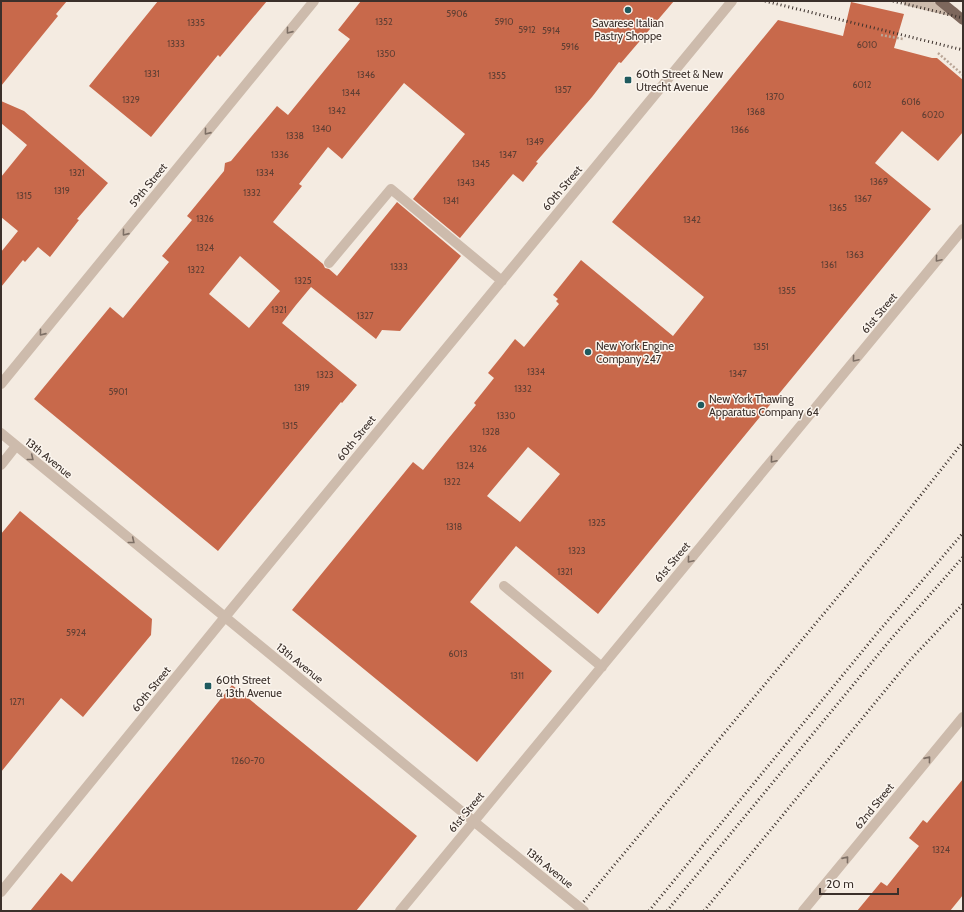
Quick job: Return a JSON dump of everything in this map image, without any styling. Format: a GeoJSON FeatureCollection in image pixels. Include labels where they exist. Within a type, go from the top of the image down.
{"type":"FeatureCollection","features":[{"type":"Feature","properties":{"kind":"main road"},"geometry":{"type":"LineString","coordinates":[[940,1],[958,13],[963,20]]}},
{"type":"Feature","properties":{"kind":"street","name":"59th Street"},"geometry":{"type":"LineString","coordinates":[[1,384],[314,1]]}},
{"type":"Feature","properties":{"kind":"street","name":"60th Street"},"geometry":{"type":"LineString","coordinates":[[1,892],[225,617],[732,1]]}},
{"type":"Feature","properties":{"kind":"street"},"geometry":{"type":"LineString","coordinates":[[908,1],[958,13]]}},
{"type":"Feature","properties":{"kind":"street"},"geometry":{"type":"LineString","coordinates":[[329,263],[391,189],[502,281]]}},
{"type":"Feature","properties":{"kind":"street","name":"61st Street"},"geometry":{"type":"LineString","coordinates":[[400,911],[963,229]]}},
{"type":"Feature","properties":{"kind":"street","name":"13th Avenue"},"geometry":{"type":"LineString","coordinates":[[1,433],[584,911]]}},
{"type":"Feature","properties":{"kind":"street"},"geometry":{"type":"LineString","coordinates":[[1,465],[16,446]]}},
{"type":"Feature","properties":{"kind":"street"},"geometry":{"type":"LineString","coordinates":[[504,586],[602,667]]}},
{"type":"Feature","properties":{"kind":"street","name":"62nd Street"},"geometry":{"type":"LineString","coordinates":[[803,911],[963,716]]}},
{"type":"Feature","properties":{"kind":"path"},"geometry":{"type":"LineString","coordinates":[[881,35],[903,39]]}},
{"type":"Feature","properties":{"kind":"path"},"geometry":{"type":"LineString","coordinates":[[938,53],[963,75]]}},
{"type":"Feature","properties":{"kind":"building"},"geometry":{"type":"Polygon","coordinates":[[[1,1],[67,1],[56,14],[58,16],[1,86],[1,1]]]}},
{"type":"Feature","properties":{"kind":"building"},"geometry":{"type":"Polygon","coordinates":[[[158,1],[267,1],[220,57],[218,55],[151,137],[89,86],[158,1]]]}},
{"type":"Feature","properties":{"kind":"building"},"geometry":{"type":"Polygon","coordinates":[[[361,1],[674,1],[621,63],[619,62],[592,97],[536,162],[538,163],[523,182],[513,174],[460,238],[413,199],[465,134],[404,83],[342,159],[328,147],[299,184],[302,186],[273,222],[323,264],[325,268],[329,269],[337,276],[397,202],[461,256],[400,331],[382,330],[376,339],[311,287],[296,305],[282,323],[357,385],[342,403],[341,402],[218,551],[34,399],[110,307],[123,318],[169,262],[162,256],[192,220],[187,216],[224,171],[225,163],[231,161],[277,106],[288,115],[350,39],[338,30],[361,1]],[[240,256],[209,294],[249,328],[280,291],[240,256]]]}},
{"type":"Feature","properties":{"kind":"building"},"geometry":{"type":"Polygon","coordinates":[[[851,2],[904,14],[894,48],[937,58],[963,80],[963,132],[938,161],[902,131],[875,163],[931,209],[598,614],[516,546],[470,602],[552,671],[477,762],[292,610],[413,462],[423,470],[476,405],[474,403],[494,378],[488,373],[515,339],[524,347],[559,304],[556,301],[558,299],[553,295],[581,260],[673,336],[704,297],[612,222],[778,20],[843,36],[851,2]],[[528,447],[487,496],[520,522],[560,474],[528,447]]]}},
{"type":"Feature","properties":{"kind":"building"},"geometry":{"type":"Polygon","coordinates":[[[1,101],[24,111],[108,183],[77,219],[79,220],[50,257],[38,247],[25,262],[23,260],[1,287],[1,252],[18,231],[1,217],[1,177],[27,145],[1,123],[1,101]]]}},
{"type":"Feature","properties":{"kind":"building"},"geometry":{"type":"Polygon","coordinates":[[[20,511],[152,619],[151,635],[83,717],[61,698],[1,772],[1,534],[20,511]]]}},
{"type":"Feature","properties":{"kind":"building"},"geometry":{"type":"Polygon","coordinates":[[[232,685],[417,836],[356,911],[30,911],[61,873],[72,882],[232,685]]]}},
{"type":"Feature","properties":{"kind":"building"},"geometry":{"type":"Polygon","coordinates":[[[963,779],[963,895],[950,911],[857,911],[881,882],[887,886],[919,846],[909,838],[923,820],[927,823],[963,779]]]}},
{"type":"Feature","properties":{"kind":"railway"},"geometry":{"type":"LineString","coordinates":[[765,1],[963,50]]}},
{"type":"Feature","properties":{"kind":"railway"},"geometry":{"type":"LineString","coordinates":[[893,1],[963,18]]}},
{"type":"Feature","properties":{"kind":"railway"},"geometry":{"type":"LineString","coordinates":[[576,911],[886,539],[963,442]]}},
{"type":"Feature","properties":{"kind":"railway"},"geometry":{"type":"LineString","coordinates":[[649,911],[879,631],[963,533]]}},
{"type":"Feature","properties":{"kind":"railway"},"geometry":{"type":"LineString","coordinates":[[667,911],[891,639],[963,557]]}},
{"type":"Feature","properties":{"kind":"railway"},"geometry":{"type":"LineString","coordinates":[[704,911],[911,659],[963,604]]}},
{"type":"Feature","properties":{"kind":"place","name":"Savarese Italian Pastry Shoppe"},"geometry":{"type":"Point","coordinates":[628,10]}},
{"type":"Feature","properties":{"kind":"place","name":"60th Street & New Utrecht Avenue"},"geometry":{"type":"Point","coordinates":[628,80]}},
{"type":"Feature","properties":{"kind":"place","name":"New York Engine Company 247"},"geometry":{"type":"Point","coordinates":[588,352]}},
{"type":"Feature","properties":{"kind":"place","name":"New York Thawing Apparatus Company 64"},"geometry":{"type":"Point","coordinates":[701,405]}},
{"type":"Feature","properties":{"kind":"place","name":"60th Street & 13th Avenue"},"geometry":{"type":"Point","coordinates":[208,686]}}]}
